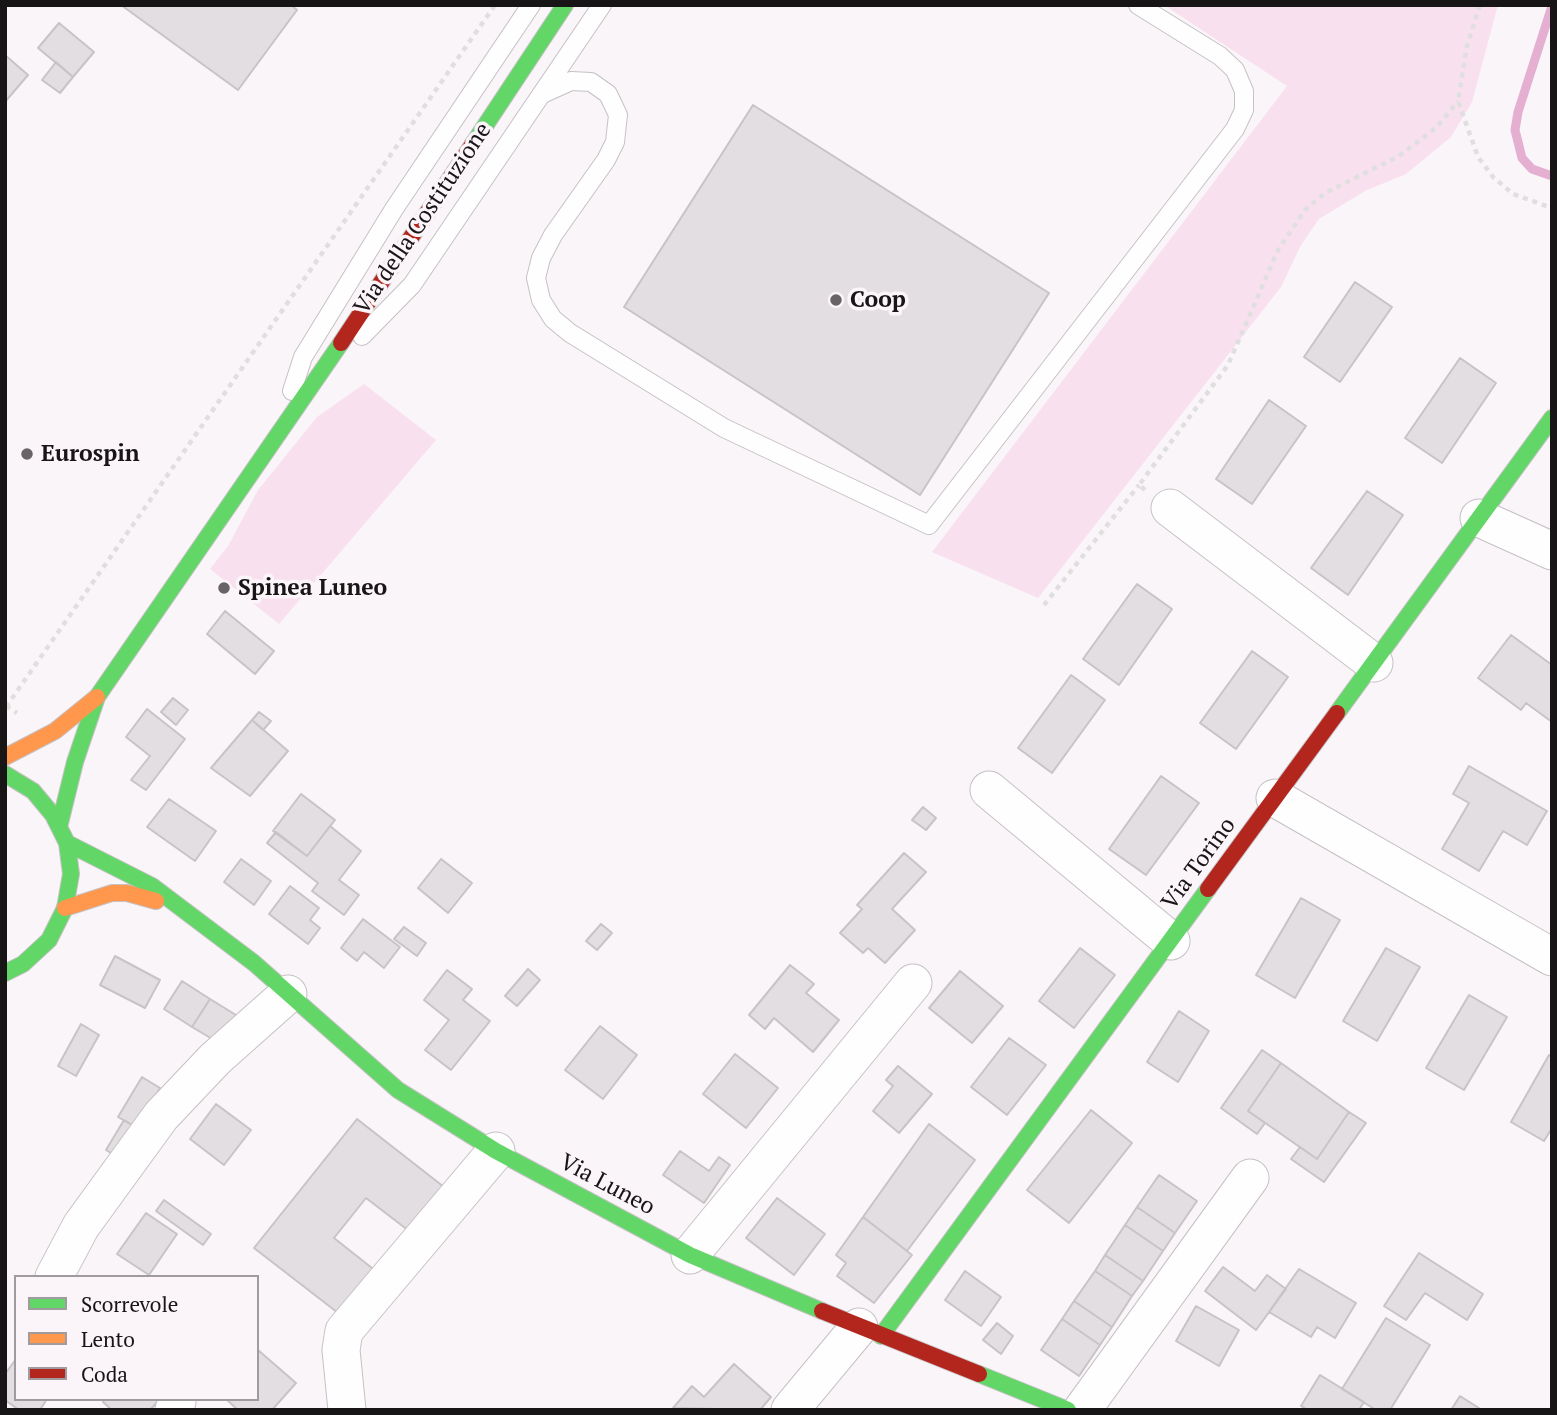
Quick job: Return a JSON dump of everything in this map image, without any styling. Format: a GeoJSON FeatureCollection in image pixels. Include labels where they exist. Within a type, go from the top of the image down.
{"type":"FeatureCollection","features":[{"type":"Feature","properties":{"kind":"street","name":"Via della Costituzione"},"geometry":{"type":"LineString","coordinates":[[5,757],[55,731],[97,696],[329,362],[565,5]]}},
{"type":"Feature","properties":{"kind":"street","name":"Via Torino"},"geometry":{"type":"LineString","coordinates":[[870,1331],[1171,940],[1552,418]]}},
{"type":"Feature","properties":{"kind":"street"},"geometry":{"type":"LineString","coordinates":[[1170,508],[1374,663]]}},
{"type":"Feature","properties":{"kind":"street"},"geometry":{"type":"LineString","coordinates":[[1479,518],[1552,551]]}},
{"type":"Feature","properties":{"kind":"street","name":"Via della Costituzione"},"geometry":{"type":"LineString","coordinates":[[59,827],[75,762],[97,696]]}},
{"type":"Feature","properties":{"kind":"street"},"geometry":{"type":"LineString","coordinates":[[5,774],[33,791],[59,827],[66,843],[71,874],[65,908],[49,940],[23,964],[5,973]]}},
{"type":"Feature","properties":{"kind":"street"},"geometry":{"type":"LineString","coordinates":[[989,790],[1171,940]]}},
{"type":"Feature","properties":{"kind":"street"},"geometry":{"type":"LineString","coordinates":[[1275,798],[1552,957]]}},
{"type":"Feature","properties":{"kind":"street","name":"Via Luneo"},"geometry":{"type":"LineString","coordinates":[[66,843],[152,886],[254,963],[398,1090],[496,1151],[690,1255],[1049,1406]]}},
{"type":"Feature","properties":{"kind":"street","name":"Via Luneo"},"geometry":{"type":"LineString","coordinates":[[65,908],[111,893],[127,893],[178,908]]}},
{"type":"Feature","properties":{"kind":"street"},"geometry":{"type":"LineString","coordinates":[[690,1255],[913,983]]}},
{"type":"Feature","properties":{"kind":"street"},"geometry":{"type":"LineString","coordinates":[[55,1275],[82,1226],[161,1116],[215,1059],[288,994]]}},
{"type":"Feature","properties":{"kind":"street"},"geometry":{"type":"LineString","coordinates":[[347,1410],[341,1350],[344,1331],[496,1151]]}},
{"type":"Feature","properties":{"kind":"street"},"geometry":{"type":"LineString","coordinates":[[1083,1410],[1250,1178]]}},
{"type":"Feature","properties":{"kind":"street"},"geometry":{"type":"LineString","coordinates":[[790,1410],[870,1331]]}},
{"type":"Feature","properties":{"kind":"lane","name":"Via della Costituzione"},"geometry":{"type":"LineString","coordinates":[[279,433],[303,358],[394,209],[531,5]]}},
{"type":"Feature","properties":{"kind":"lane"},"geometry":{"type":"LineString","coordinates":[[329,362],[377,323],[412,285],[602,5]]}},
{"type":"Feature","properties":{"kind":"lane"},"geometry":{"type":"LineString","coordinates":[[591,21],[610,5]]}},
{"type":"Feature","properties":{"kind":"lane"},"geometry":{"type":"LineString","coordinates":[[542,94],[571,81],[591,82],[608,93],[618,115],[615,142],[606,160],[553,235],[541,258],[536,278],[541,300],[553,319],[570,333],[724,428],[929,525],[1235,129],[1244,110],[1244,91],[1235,70],[1220,56],[1138,5]]}},
{"type":"Feature","properties":{"kind":"path"},"geometry":{"type":"LineString","coordinates":[[5,708],[495,5]]}},
{"type":"Feature","properties":{"kind":"path"},"geometry":{"type":"LineString","coordinates":[[1480,5],[1467,46],[1458,101],[1478,157],[1493,177],[1513,194],[1552,208]]}},
{"type":"Feature","properties":{"kind":"path"},"geometry":{"type":"LineString","coordinates":[[1044,606],[1228,365],[1278,250],[1305,210],[1325,192],[1399,156],[1437,127],[1458,101]]}},
{"type":"Feature","properties":{"kind":"path"},"geometry":{"type":"LineString","coordinates":[[1139,485],[1170,508]]}},
{"type":"Feature","properties":{"kind":"shaded area"},"geometry":{"type":"Polygon","coordinates":[[[1164,5],[1498,5],[1472,102],[1451,137],[1406,174],[1365,191],[1319,219],[1301,245],[1281,287],[1038,598],[932,552],[1287,86],[1164,5]]]}},
{"type":"Feature","properties":{"kind":"shaded area"},"geometry":{"type":"Polygon","coordinates":[[[364,384],[436,440],[279,624],[210,569],[228,546],[258,490],[317,417],[364,384]]]}},
{"type":"Feature","properties":{"kind":"building"},"geometry":{"type":"Polygon","coordinates":[[[121,5],[291,5],[297,10],[238,90],[121,5]]]}},
{"type":"Feature","properties":{"kind":"building"},"geometry":{"type":"Polygon","coordinates":[[[59,23],[94,52],[73,77],[38,48],[59,23]]]}},
{"type":"Feature","properties":{"kind":"building"},"geometry":{"type":"Polygon","coordinates":[[[5,55],[28,75],[5,102],[5,55]]]}},
{"type":"Feature","properties":{"kind":"building"},"geometry":{"type":"Polygon","coordinates":[[[56,62],[73,77],[60,93],[42,80],[56,62]]]}},
{"type":"Feature","properties":{"kind":"building","name":"Coop"},"geometry":{"type":"Polygon","coordinates":[[[753,105],[1049,293],[920,495],[624,307],[753,105]]]}},
{"type":"Feature","properties":{"kind":"building"},"geometry":{"type":"Polygon","coordinates":[[[1355,282],[1392,307],[1340,382],[1304,357],[1355,282]]]}},
{"type":"Feature","properties":{"kind":"building"},"geometry":{"type":"Polygon","coordinates":[[[1460,358],[1496,383],[1442,463],[1405,438],[1460,358]]]}},
{"type":"Feature","properties":{"kind":"building"},"geometry":{"type":"Polygon","coordinates":[[[1269,400],[1306,426],[1252,504],[1216,479],[1269,400]]]}},
{"type":"Feature","properties":{"kind":"building"},"geometry":{"type":"Polygon","coordinates":[[[1367,491],[1403,515],[1348,595],[1311,568],[1367,491]]]}},
{"type":"Feature","properties":{"kind":"building"},"geometry":{"type":"Polygon","coordinates":[[[1137,584],[1172,609],[1119,685],[1083,659],[1137,584]]]}},
{"type":"Feature","properties":{"kind":"building"},"geometry":{"type":"Polygon","coordinates":[[[225,611],[274,651],[255,674],[207,634],[225,611]]]}},
{"type":"Feature","properties":{"kind":"building"},"geometry":{"type":"Polygon","coordinates":[[[1511,635],[1552,665],[1552,722],[1526,703],[1521,710],[1478,678],[1511,635]]]}},
{"type":"Feature","properties":{"kind":"building"},"geometry":{"type":"Polygon","coordinates":[[[1252,651],[1288,677],[1236,749],[1200,723],[1252,651]]]}},
{"type":"Feature","properties":{"kind":"building"},"geometry":{"type":"Polygon","coordinates":[[[1071,675],[1105,700],[1052,773],[1018,748],[1071,675]]]}},
{"type":"Feature","properties":{"kind":"building"},"geometry":{"type":"Polygon","coordinates":[[[173,698],[188,710],[176,725],[161,712],[173,698]]]}},
{"type":"Feature","properties":{"kind":"building"},"geometry":{"type":"Polygon","coordinates":[[[147,709],[185,739],[146,790],[131,780],[150,756],[126,737],[147,709]]]}},
{"type":"Feature","properties":{"kind":"building"},"geometry":{"type":"Polygon","coordinates":[[[259,712],[271,721],[263,730],[252,720],[259,712]]]}},
{"type":"Feature","properties":{"kind":"building"},"geometry":{"type":"Polygon","coordinates":[[[252,720],[288,751],[250,796],[211,768],[252,720]]]}},
{"type":"Feature","properties":{"kind":"building"},"geometry":{"type":"Polygon","coordinates":[[[1469,766],[1547,811],[1527,845],[1503,831],[1479,871],[1442,849],[1469,803],[1453,794],[1469,766]]]}},
{"type":"Feature","properties":{"kind":"building"},"geometry":{"type":"Polygon","coordinates":[[[1161,776],[1199,803],[1146,875],[1109,849],[1161,776]]]}},
{"type":"Feature","properties":{"kind":"building"},"geometry":{"type":"Polygon","coordinates":[[[301,794],[335,820],[307,856],[273,831],[301,794]]]}},
{"type":"Feature","properties":{"kind":"building"},"geometry":{"type":"Polygon","coordinates":[[[169,799],[216,831],[195,861],[147,827],[169,799]]]}},
{"type":"Feature","properties":{"kind":"building"},"geometry":{"type":"Polygon","coordinates":[[[923,807],[936,818],[926,830],[912,820],[923,807]]]}},
{"type":"Feature","properties":{"kind":"building"},"geometry":{"type":"Polygon","coordinates":[[[330,826],[361,851],[339,880],[359,895],[344,915],[312,891],[318,883],[267,843],[276,832],[307,856],[330,826]]]}},
{"type":"Feature","properties":{"kind":"building"},"geometry":{"type":"Polygon","coordinates":[[[904,853],[926,872],[892,909],[915,930],[885,963],[868,948],[863,953],[840,933],[862,909],[857,905],[904,853]]]}},
{"type":"Feature","properties":{"kind":"building"},"geometry":{"type":"Polygon","coordinates":[[[241,859],[271,881],[254,905],[224,882],[241,859]]]}},
{"type":"Feature","properties":{"kind":"building"},"geometry":{"type":"Polygon","coordinates":[[[441,859],[472,883],[448,913],[418,888],[441,859]]]}},
{"type":"Feature","properties":{"kind":"building"},"geometry":{"type":"Polygon","coordinates":[[[290,886],[319,908],[310,920],[320,928],[308,944],[269,914],[290,886]]]}},
{"type":"Feature","properties":{"kind":"building"},"geometry":{"type":"Polygon","coordinates":[[[1301,898],[1340,920],[1295,998],[1256,975],[1301,898]]]}},
{"type":"Feature","properties":{"kind":"building"},"geometry":{"type":"Polygon","coordinates":[[[363,919],[400,947],[384,968],[364,952],[357,961],[341,948],[363,919]]]}},
{"type":"Feature","properties":{"kind":"building"},"geometry":{"type":"Polygon","coordinates":[[[601,924],[612,933],[597,950],[586,941],[601,924]]]}},
{"type":"Feature","properties":{"kind":"building"},"geometry":{"type":"Polygon","coordinates":[[[404,927],[426,943],[417,956],[394,939],[404,927]]]}},
{"type":"Feature","properties":{"kind":"building"},"geometry":{"type":"Polygon","coordinates":[[[1080,948],[1115,975],[1074,1028],[1039,1001],[1080,948]]]}},
{"type":"Feature","properties":{"kind":"building"},"geometry":{"type":"Polygon","coordinates":[[[1386,948],[1420,967],[1377,1041],[1343,1021],[1386,948]]]}},
{"type":"Feature","properties":{"kind":"building"},"geometry":{"type":"Polygon","coordinates":[[[115,956],[160,980],[145,1008],[100,985],[115,956]]]}},
{"type":"Feature","properties":{"kind":"building"},"geometry":{"type":"Polygon","coordinates":[[[790,965],[814,984],[806,993],[839,1020],[813,1052],[774,1018],[765,1029],[749,1015],[790,965]]]}},
{"type":"Feature","properties":{"kind":"building"},"geometry":{"type":"Polygon","coordinates":[[[528,969],[540,980],[517,1006],[505,996],[528,969]]]}},
{"type":"Feature","properties":{"kind":"building"},"geometry":{"type":"Polygon","coordinates":[[[447,970],[472,989],[463,1000],[490,1021],[451,1070],[425,1050],[449,1020],[424,1000],[447,970]]]}},
{"type":"Feature","properties":{"kind":"building"},"geometry":{"type":"Polygon","coordinates":[[[960,971],[1003,1006],[972,1043],[929,1008],[960,971]]]}},
{"type":"Feature","properties":{"kind":"building"},"geometry":{"type":"Polygon","coordinates":[[[182,981],[210,999],[192,1027],[164,1009],[182,981]]]}},
{"type":"Feature","properties":{"kind":"building"},"geometry":{"type":"Polygon","coordinates":[[[1469,995],[1507,1017],[1464,1090],[1426,1068],[1469,995]]]}},
{"type":"Feature","properties":{"kind":"building"},"geometry":{"type":"Polygon","coordinates":[[[210,999],[236,1015],[219,1043],[192,1027],[210,999]]]}},
{"type":"Feature","properties":{"kind":"building"},"geometry":{"type":"Polygon","coordinates":[[[1179,1011],[1209,1031],[1178,1082],[1147,1062],[1179,1011]]]}},
{"type":"Feature","properties":{"kind":"building"},"geometry":{"type":"Polygon","coordinates":[[[81,1024],[99,1035],[76,1076],[58,1066],[81,1024]]]}},
{"type":"Feature","properties":{"kind":"building"},"geometry":{"type":"Polygon","coordinates":[[[600,1026],[637,1055],[603,1099],[565,1070],[600,1026]]]}},
{"type":"Feature","properties":{"kind":"building"},"geometry":{"type":"Polygon","coordinates":[[[1009,1038],[1046,1065],[1007,1115],[971,1087],[1009,1038]]]}},
{"type":"Feature","properties":{"kind":"building"},"geometry":{"type":"Polygon","coordinates":[[[1262,1050],[1281,1063],[1248,1111],[1265,1123],[1257,1134],[1221,1108],[1262,1050]]]}},
{"type":"Feature","properties":{"kind":"building"},"geometry":{"type":"Polygon","coordinates":[[[735,1054],[778,1088],[746,1128],[703,1094],[735,1054]]]}},
{"type":"Feature","properties":{"kind":"building"},"geometry":{"type":"Polygon","coordinates":[[[1549,1055],[1552,1057],[1552,1128],[1544,1141],[1511,1122],[1549,1055]]]}},
{"type":"Feature","properties":{"kind":"building"},"geometry":{"type":"Polygon","coordinates":[[[1281,1063],[1349,1112],[1317,1159],[1248,1111],[1281,1063]]]}},
{"type":"Feature","properties":{"kind":"building"},"geometry":{"type":"Polygon","coordinates":[[[898,1066],[932,1094],[899,1133],[873,1111],[893,1086],[886,1080],[898,1066]]]}},
{"type":"Feature","properties":{"kind":"building"},"geometry":{"type":"Polygon","coordinates":[[[142,1077],[160,1088],[137,1128],[118,1117],[142,1077]]]}},
{"type":"Feature","properties":{"kind":"building"},"geometry":{"type":"Polygon","coordinates":[[[216,1104],[251,1130],[224,1165],[190,1139],[216,1104]]]}},
{"type":"Feature","properties":{"kind":"building"},"geometry":{"type":"Polygon","coordinates":[[[1091,1110],[1132,1143],[1069,1223],[1027,1190],[1091,1110]]]}},
{"type":"Feature","properties":{"kind":"building"},"geometry":{"type":"Polygon","coordinates":[[[1349,1112],[1366,1123],[1324,1182],[1291,1159],[1300,1147],[1317,1159],[1349,1112]]]}},
{"type":"Feature","properties":{"kind":"building"},"geometry":{"type":"Polygon","coordinates":[[[357,1119],[444,1187],[409,1231],[366,1198],[334,1238],[377,1272],[342,1316],[254,1248],[357,1119]]]}},
{"type":"Feature","properties":{"kind":"building"},"geometry":{"type":"Polygon","coordinates":[[[124,1120],[139,1129],[121,1159],[106,1150],[124,1120]]]}},
{"type":"Feature","properties":{"kind":"building"},"geometry":{"type":"Polygon","coordinates":[[[929,1124],[975,1160],[907,1251],[863,1217],[929,1124]]]}},
{"type":"Feature","properties":{"kind":"building"},"geometry":{"type":"Polygon","coordinates":[[[680,1151],[709,1171],[719,1157],[730,1165],[704,1203],[663,1175],[680,1151]]]}},
{"type":"Feature","properties":{"kind":"building"},"geometry":{"type":"Polygon","coordinates":[[[1159,1175],[1197,1201],[1175,1233],[1137,1207],[1159,1175]]]}},
{"type":"Feature","properties":{"kind":"building"},"geometry":{"type":"Polygon","coordinates":[[[777,1198],[825,1234],[794,1275],[746,1238],[777,1198]]]}},
{"type":"Feature","properties":{"kind":"building"},"geometry":{"type":"Polygon","coordinates":[[[164,1200],[211,1234],[203,1245],[156,1211],[164,1200]]]}},
{"type":"Feature","properties":{"kind":"building"},"geometry":{"type":"Polygon","coordinates":[[[1137,1207],[1175,1233],[1163,1251],[1125,1225],[1137,1207]]]}},
{"type":"Feature","properties":{"kind":"building"},"geometry":{"type":"Polygon","coordinates":[[[146,1213],[177,1234],[149,1275],[117,1254],[146,1213]]]}},
{"type":"Feature","properties":{"kind":"building"},"geometry":{"type":"Polygon","coordinates":[[[863,1217],[912,1255],[874,1303],[837,1276],[846,1263],[836,1255],[863,1217]]]}},
{"type":"Feature","properties":{"kind":"building"},"geometry":{"type":"Polygon","coordinates":[[[1125,1225],[1163,1251],[1143,1281],[1105,1255],[1125,1225]]]}},
{"type":"Feature","properties":{"kind":"building"},"geometry":{"type":"Polygon","coordinates":[[[1419,1253],[1483,1294],[1467,1320],[1425,1293],[1406,1320],[1384,1306],[1419,1253]]]}},
{"type":"Feature","properties":{"kind":"building"},"geometry":{"type":"Polygon","coordinates":[[[1105,1255],[1143,1281],[1132,1296],[1095,1271],[1105,1255]]]}},
{"type":"Feature","properties":{"kind":"building"},"geometry":{"type":"Polygon","coordinates":[[[1223,1267],[1255,1291],[1267,1275],[1286,1289],[1256,1330],[1205,1291],[1223,1267]]]}},
{"type":"Feature","properties":{"kind":"building"},"geometry":{"type":"Polygon","coordinates":[[[1299,1269],[1356,1303],[1335,1338],[1317,1327],[1311,1337],[1269,1312],[1299,1269]]]}},
{"type":"Feature","properties":{"kind":"building"},"geometry":{"type":"Polygon","coordinates":[[[965,1271],[1001,1297],[981,1326],[945,1300],[965,1271]]]}},
{"type":"Feature","properties":{"kind":"building"},"geometry":{"type":"Polygon","coordinates":[[[1095,1271],[1132,1296],[1112,1327],[1074,1301],[1095,1271]]]}},
{"type":"Feature","properties":{"kind":"building"},"geometry":{"type":"Polygon","coordinates":[[[1074,1301],[1112,1327],[1100,1345],[1062,1319],[1074,1301]]]}},
{"type":"Feature","properties":{"kind":"building"},"geometry":{"type":"Polygon","coordinates":[[[1196,1306],[1239,1330],[1219,1366],[1176,1341],[1196,1306]]]}},
{"type":"Feature","properties":{"kind":"building"},"geometry":{"type":"Polygon","coordinates":[[[1386,1318],[1430,1345],[1390,1410],[1376,1410],[1342,1389],[1386,1318]]]}},
{"type":"Feature","properties":{"kind":"building"},"geometry":{"type":"Polygon","coordinates":[[[1062,1319],[1100,1345],[1079,1376],[1041,1350],[1062,1319]]]}},
{"type":"Feature","properties":{"kind":"building"},"geometry":{"type":"Polygon","coordinates":[[[997,1323],[1013,1336],[1001,1354],[983,1340],[997,1323]]]}},
{"type":"Feature","properties":{"kind":"building"},"geometry":{"type":"Polygon","coordinates":[[[259,1351],[296,1383],[272,1410],[238,1410],[228,1401],[259,1401],[259,1351]]]}},
{"type":"Feature","properties":{"kind":"building"},"geometry":{"type":"Polygon","coordinates":[[[14,1362],[14,1401],[46,1401],[40,1410],[19,1410],[5,1400],[5,1374],[14,1362]]]}},
{"type":"Feature","properties":{"kind":"building"},"geometry":{"type":"Polygon","coordinates":[[[734,1364],[771,1397],[760,1410],[673,1408],[692,1386],[704,1397],[734,1364]]]}},
{"type":"Feature","properties":{"kind":"building"},"geometry":{"type":"Polygon","coordinates":[[[1320,1375],[1364,1402],[1359,1410],[1308,1410],[1301,1406],[1320,1375]]]}},
{"type":"Feature","properties":{"kind":"building"},"geometry":{"type":"Polygon","coordinates":[[[1460,1396],[1482,1410],[1451,1410],[1460,1396]]]}},
{"type":"Feature","properties":{"kind":"building"},"geometry":{"type":"Polygon","coordinates":[[[158,1401],[150,1410],[112,1410],[103,1402],[158,1401]]]}},
{"type":"Feature","properties":{"kind":"waterway"},"geometry":{"type":"LineString","coordinates":[[1552,6],[1518,112],[1515,130],[1522,158],[1532,169],[1552,176]]}},
{"type":"Feature","properties":{"kind":"traffic: fast"},"geometry":{"type":"LineString","coordinates":[[473,144],[565,5]]}},
{"type":"Feature","properties":{"kind":"traffic: fast"},"geometry":{"type":"LineString","coordinates":[[59,827],[75,762],[97,697],[341,343]]}},
{"type":"Feature","properties":{"kind":"traffic: fast"},"geometry":{"type":"LineString","coordinates":[[1337,713],[1552,418]]}},
{"type":"Feature","properties":{"kind":"traffic: fast"},"geometry":{"type":"LineString","coordinates":[[5,774],[33,791],[53,815],[67,843],[71,874],[65,908],[49,940],[23,964],[5,973]]}},
{"type":"Feature","properties":{"kind":"traffic: fast"},"geometry":{"type":"LineString","coordinates":[[67,843],[152,886],[254,963],[398,1090],[496,1151],[690,1255],[822,1311]]}},
{"type":"Feature","properties":{"kind":"traffic: fast"},"geometry":{"type":"LineString","coordinates":[[881,1336],[1208,889]]}},
{"type":"Feature","properties":{"kind":"traffic: fast"},"geometry":{"type":"LineString","coordinates":[[979,1374],[1068,1410]]}},
{"type":"Feature","properties":{"kind":"traffic: slow"},"geometry":{"type":"LineString","coordinates":[[5,757],[55,731],[97,697]]}},
{"type":"Feature","properties":{"kind":"traffic: slow"},"geometry":{"type":"LineString","coordinates":[[65,908],[112,893],[127,893],[156,901]]}},
{"type":"Feature","properties":{"kind":"traffic: jam"},"geometry":{"type":"LineString","coordinates":[[341,343],[473,144]]}},
{"type":"Feature","properties":{"kind":"traffic: jam"},"geometry":{"type":"LineString","coordinates":[[1208,889],[1337,713]]}},
{"type":"Feature","properties":{"kind":"traffic: jam"},"geometry":{"type":"LineString","coordinates":[[822,1311],[979,1374]]}},
{"type":"Feature","properties":{"kind":"place","name":"Coop"},"geometry":{"type":"Point","coordinates":[836,300]}},
{"type":"Feature","properties":{"kind":"place","name":"Eurospin"},"geometry":{"type":"Point","coordinates":[27,454]}},
{"type":"Feature","properties":{"kind":"place","name":"Spinea Luneo"},"geometry":{"type":"Point","coordinates":[224,588]}}]}
